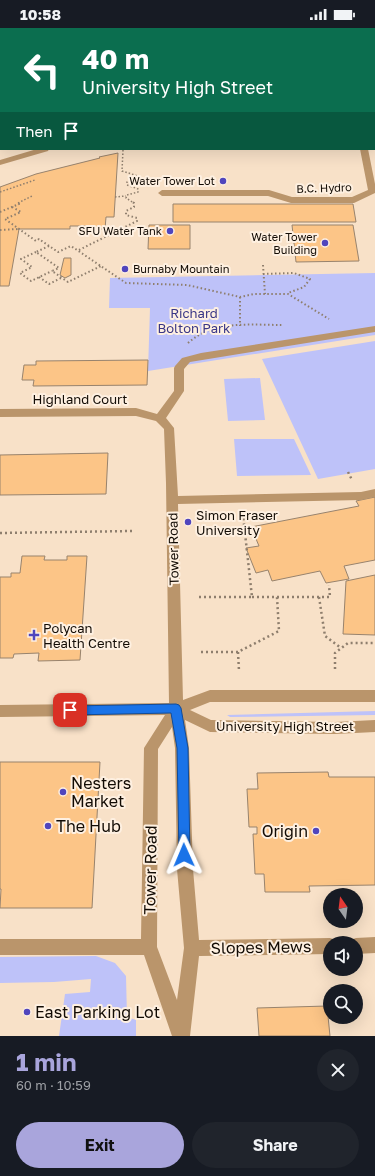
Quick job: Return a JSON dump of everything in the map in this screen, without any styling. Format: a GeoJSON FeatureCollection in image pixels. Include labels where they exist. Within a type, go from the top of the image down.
{"type":"FeatureCollection","features":[{"type":"Feature","properties":{"kind":"street"},"geometry":{"type":"LineString","coordinates":[[0,163],[42,150]]}},
{"type":"Feature","properties":{"kind":"street","name":"B.C. Hydro"},"geometry":{"type":"LineString","coordinates":[[162,193],[269,193],[291,200],[354,200],[372,191],[364,150]]}},
{"type":"Feature","properties":{"kind":"street"},"geometry":{"type":"LineString","coordinates":[[160,418],[179,391],[179,368],[186,360],[209,355],[375,329]]}},
{"type":"Feature","properties":{"kind":"street","name":"Highland Court"},"geometry":{"type":"LineString","coordinates":[[0,413],[136,412],[160,418]]}},
{"type":"Feature","properties":{"kind":"street","name":"Tower Road"},"geometry":{"type":"LineString","coordinates":[[160,418],[169,428],[176,708],[182,748],[185,869],[192,948],[181,1035]]}},
{"type":"Feature","properties":{"kind":"street"},"geometry":{"type":"LineString","coordinates":[[172,500],[361,496],[375,494]]}},
{"type":"Feature","properties":{"kind":"street","name":"University High Street"},"geometry":{"type":"LineString","coordinates":[[0,711],[176,708],[210,696],[375,696]]}},
{"type":"Feature","properties":{"kind":"street","name":"Tower Road"},"geometry":{"type":"LineString","coordinates":[[176,708],[151,748],[149,947],[181,1035]]}},
{"type":"Feature","properties":{"kind":"street","name":"University High Street"},"geometry":{"type":"LineString","coordinates":[[176,708],[210,726],[335,728],[375,726]]}},
{"type":"Feature","properties":{"kind":"street"},"geometry":{"type":"LineString","coordinates":[[363,946],[375,945]]}},
{"type":"Feature","properties":{"kind":"street","name":"Slopes Mews"},"geometry":{"type":"LineString","coordinates":[[192,948],[323,946]]}},
{"type":"Feature","properties":{"kind":"street"},"geometry":{"type":"LineString","coordinates":[[0,947],[149,947]]}},
{"type":"Feature","properties":{"kind":"path"},"geometry":{"type":"LineString","coordinates":[[115,197],[126,196],[138,192],[138,189],[127,185],[127,182],[138,180],[138,176],[122,171],[123,150]]}},
{"type":"Feature","properties":{"kind":"path"},"geometry":{"type":"LineString","coordinates":[[0,192],[35,180]]}},
{"type":"Feature","properties":{"kind":"path"},"geometry":{"type":"LineString","coordinates":[[0,212],[19,204],[17,202],[32,196]]}},
{"type":"Feature","properties":{"kind":"path"},"geometry":{"type":"LineString","coordinates":[[78,250],[137,221],[137,218],[126,215],[126,211],[134,207],[134,204],[126,196]]}},
{"type":"Feature","properties":{"kind":"path"},"geometry":{"type":"LineString","coordinates":[[12,206],[21,212],[5,220],[19,230],[36,241],[40,239],[58,252],[71,246],[126,283],[186,285],[240,297],[254,294],[288,294],[305,287],[310,279],[305,275],[293,273],[263,274]]}},
{"type":"Feature","properties":{"kind":"path"},"geometry":{"type":"LineString","coordinates":[[0,230],[19,230]]}},
{"type":"Feature","properties":{"kind":"path"},"geometry":{"type":"LineString","coordinates":[[36,252],[59,268],[31,281],[20,273],[32,267],[21,259],[36,252],[49,246]]}},
{"type":"Feature","properties":{"kind":"path"},"geometry":{"type":"LineString","coordinates":[[262,265],[265,294]]}},
{"type":"Feature","properties":{"kind":"path"},"geometry":{"type":"LineString","coordinates":[[52,271],[68,282],[101,266]]}},
{"type":"Feature","properties":{"kind":"path"},"geometry":{"type":"LineString","coordinates":[[39,277],[49,284],[62,278]]}},
{"type":"Feature","properties":{"kind":"path"},"geometry":{"type":"LineString","coordinates":[[288,294],[334,321]]}},
{"type":"Feature","properties":{"kind":"path"},"geometry":{"type":"LineString","coordinates":[[240,297],[240,326]]}},
{"type":"Feature","properties":{"kind":"path"},"geometry":{"type":"LineString","coordinates":[[241,499],[252,597]]}},
{"type":"Feature","properties":{"kind":"path"},"geometry":{"type":"LineString","coordinates":[[0,533],[133,531]]}},
{"type":"Feature","properties":{"kind":"path"},"geometry":{"type":"LineString","coordinates":[[199,597],[330,597],[329,585]]}},
{"type":"Feature","properties":{"kind":"path"},"geometry":{"type":"LineString","coordinates":[[201,652],[238,652],[279,631],[277,597]]}},
{"type":"Feature","properties":{"kind":"path"},"geometry":{"type":"LineString","coordinates":[[319,597],[324,636],[341,648]]}},
{"type":"Feature","properties":{"kind":"path"},"geometry":{"type":"LineString","coordinates":[[335,669],[335,653],[348,643],[375,643]]}},
{"type":"Feature","properties":{"kind":"path"},"geometry":{"type":"LineString","coordinates":[[238,652],[239,671]]}},
{"type":"Feature","properties":{"kind":"green space","name":"Richard Bolton Park"},"geometry":{"type":"Polygon","coordinates":[[[375,273],[375,335],[148,371],[150,308],[109,308],[110,278],[375,273]]]}},
{"type":"Feature","properties":{"kind":"green space"},"geometry":{"type":"Polygon","coordinates":[[[375,341],[375,469],[318,479],[262,359],[375,341]]]}},
{"type":"Feature","properties":{"kind":"green space"},"geometry":{"type":"Polygon","coordinates":[[[260,378],[265,420],[228,421],[224,379],[260,378]]]}},
{"type":"Feature","properties":{"kind":"green space"},"geometry":{"type":"Polygon","coordinates":[[[234,439],[294,439],[311,475],[237,476],[234,439]]]}},
{"type":"Feature","properties":{"kind":"green space"},"geometry":{"type":"Polygon","coordinates":[[[375,711],[375,715],[230,717],[227,715],[375,711]]]}},
{"type":"Feature","properties":{"kind":"green space"},"geometry":{"type":"Polygon","coordinates":[[[96,956],[115,963],[126,976],[127,1017],[136,1020],[136,1036],[59,1036],[65,994],[90,992],[91,979],[54,982],[0,983],[0,957],[96,956]]]}},
{"type":"Feature","properties":{"kind":"building"},"geometry":{"type":"Polygon","coordinates":[[[118,153],[114,217],[106,217],[105,229],[86,229],[87,226],[70,226],[70,229],[19,229],[9,286],[0,286],[0,187],[36,174],[118,153]]]}},
{"type":"Feature","properties":{"kind":"building"},"geometry":{"type":"Polygon","coordinates":[[[173,204],[353,204],[356,222],[173,222],[173,204]]]}},
{"type":"Feature","properties":{"kind":"building","name":"SFU Water Tank"},"geometry":{"type":"Polygon","coordinates":[[[149,225],[190,225],[190,249],[148,249],[149,225]]]}},
{"type":"Feature","properties":{"kind":"building","name":"Water Tower Building"},"geometry":{"type":"Polygon","coordinates":[[[292,225],[353,225],[359,261],[296,262],[292,225]]]}},
{"type":"Feature","properties":{"kind":"building"},"geometry":{"type":"Polygon","coordinates":[[[64,258],[71,258],[71,275],[65,278],[60,275],[64,258]]]}},
{"type":"Feature","properties":{"kind":"building"},"geometry":{"type":"Polygon","coordinates":[[[148,360],[147,385],[33,386],[34,380],[22,380],[24,365],[36,365],[36,361],[148,360]]]}},
{"type":"Feature","properties":{"kind":"building"},"geometry":{"type":"Polygon","coordinates":[[[108,453],[106,494],[0,495],[0,455],[108,453]]]}},
{"type":"Feature","properties":{"kind":"building"},"geometry":{"type":"Polygon","coordinates":[[[375,497],[375,560],[344,566],[349,579],[326,583],[320,571],[272,581],[268,570],[256,573],[246,548],[259,546],[251,527],[359,506],[356,501],[375,497]]]}},
{"type":"Feature","properties":{"kind":"building"},"geometry":{"type":"Polygon","coordinates":[[[22,556],[45,556],[44,560],[67,560],[67,556],[87,556],[80,660],[38,661],[39,653],[14,654],[13,658],[0,658],[0,577],[11,577],[11,573],[20,573],[22,556]]]}},
{"type":"Feature","properties":{"kind":"building"},"geometry":{"type":"Polygon","coordinates":[[[375,575],[375,635],[343,634],[346,581],[375,575]]]}},
{"type":"Feature","properties":{"kind":"building","name":"The Hub"},"geometry":{"type":"Polygon","coordinates":[[[0,762],[100,762],[92,908],[0,908],[0,762]]]}},
{"type":"Feature","properties":{"kind":"building","name":"Origin"},"geometry":{"type":"Polygon","coordinates":[[[328,772],[329,777],[375,777],[375,885],[309,886],[310,892],[265,892],[264,874],[255,874],[253,834],[257,834],[257,827],[249,827],[247,789],[258,789],[257,773],[328,772]]]}},
{"type":"Feature","properties":{"kind":"building"},"geometry":{"type":"Polygon","coordinates":[[[323,1006],[323,1024],[329,1024],[330,1036],[259,1036],[257,1008],[323,1006]]]}},
{"type":"Feature","properties":{"kind":"place","name":"Water Tower Lot"},"geometry":{"type":"Point","coordinates":[223,181]}},
{"type":"Feature","properties":{"kind":"place","name":"SFU Water Tank"},"geometry":{"type":"Point","coordinates":[170,231]}},
{"type":"Feature","properties":{"kind":"place","name":"Water Tower Building"},"geometry":{"type":"Point","coordinates":[325,243]}},
{"type":"Feature","properties":{"kind":"place","name":"Burnaby Mountain"},"geometry":{"type":"Point","coordinates":[125,269]}},
{"type":"Feature","properties":{"kind":"place","name":"Simon Fraser University"},"geometry":{"type":"Point","coordinates":[188,522]}},
{"type":"Feature","properties":{"kind":"place","name":"Polycan Health Centre"},"geometry":{"type":"Point","coordinates":[34,635]}},
{"type":"Feature","properties":{"kind":"place","name":"Nesters Market"},"geometry":{"type":"Point","coordinates":[63,792]}},
{"type":"Feature","properties":{"kind":"place","name":"The Hub"},"geometry":{"type":"Point","coordinates":[48,826]}},
{"type":"Feature","properties":{"kind":"place","name":"Origin"},"geometry":{"type":"Point","coordinates":[316,831]}},
{"type":"Feature","properties":{"kind":"place","name":"East Parking Lot"},"geometry":{"type":"Point","coordinates":[27,1012]}},
{"type":"Feature","properties":{"kind":"route"},"geometry":{"type":"LineString","coordinates":[[70,710],[176,708],[184,771],[184,855]]}}]}
